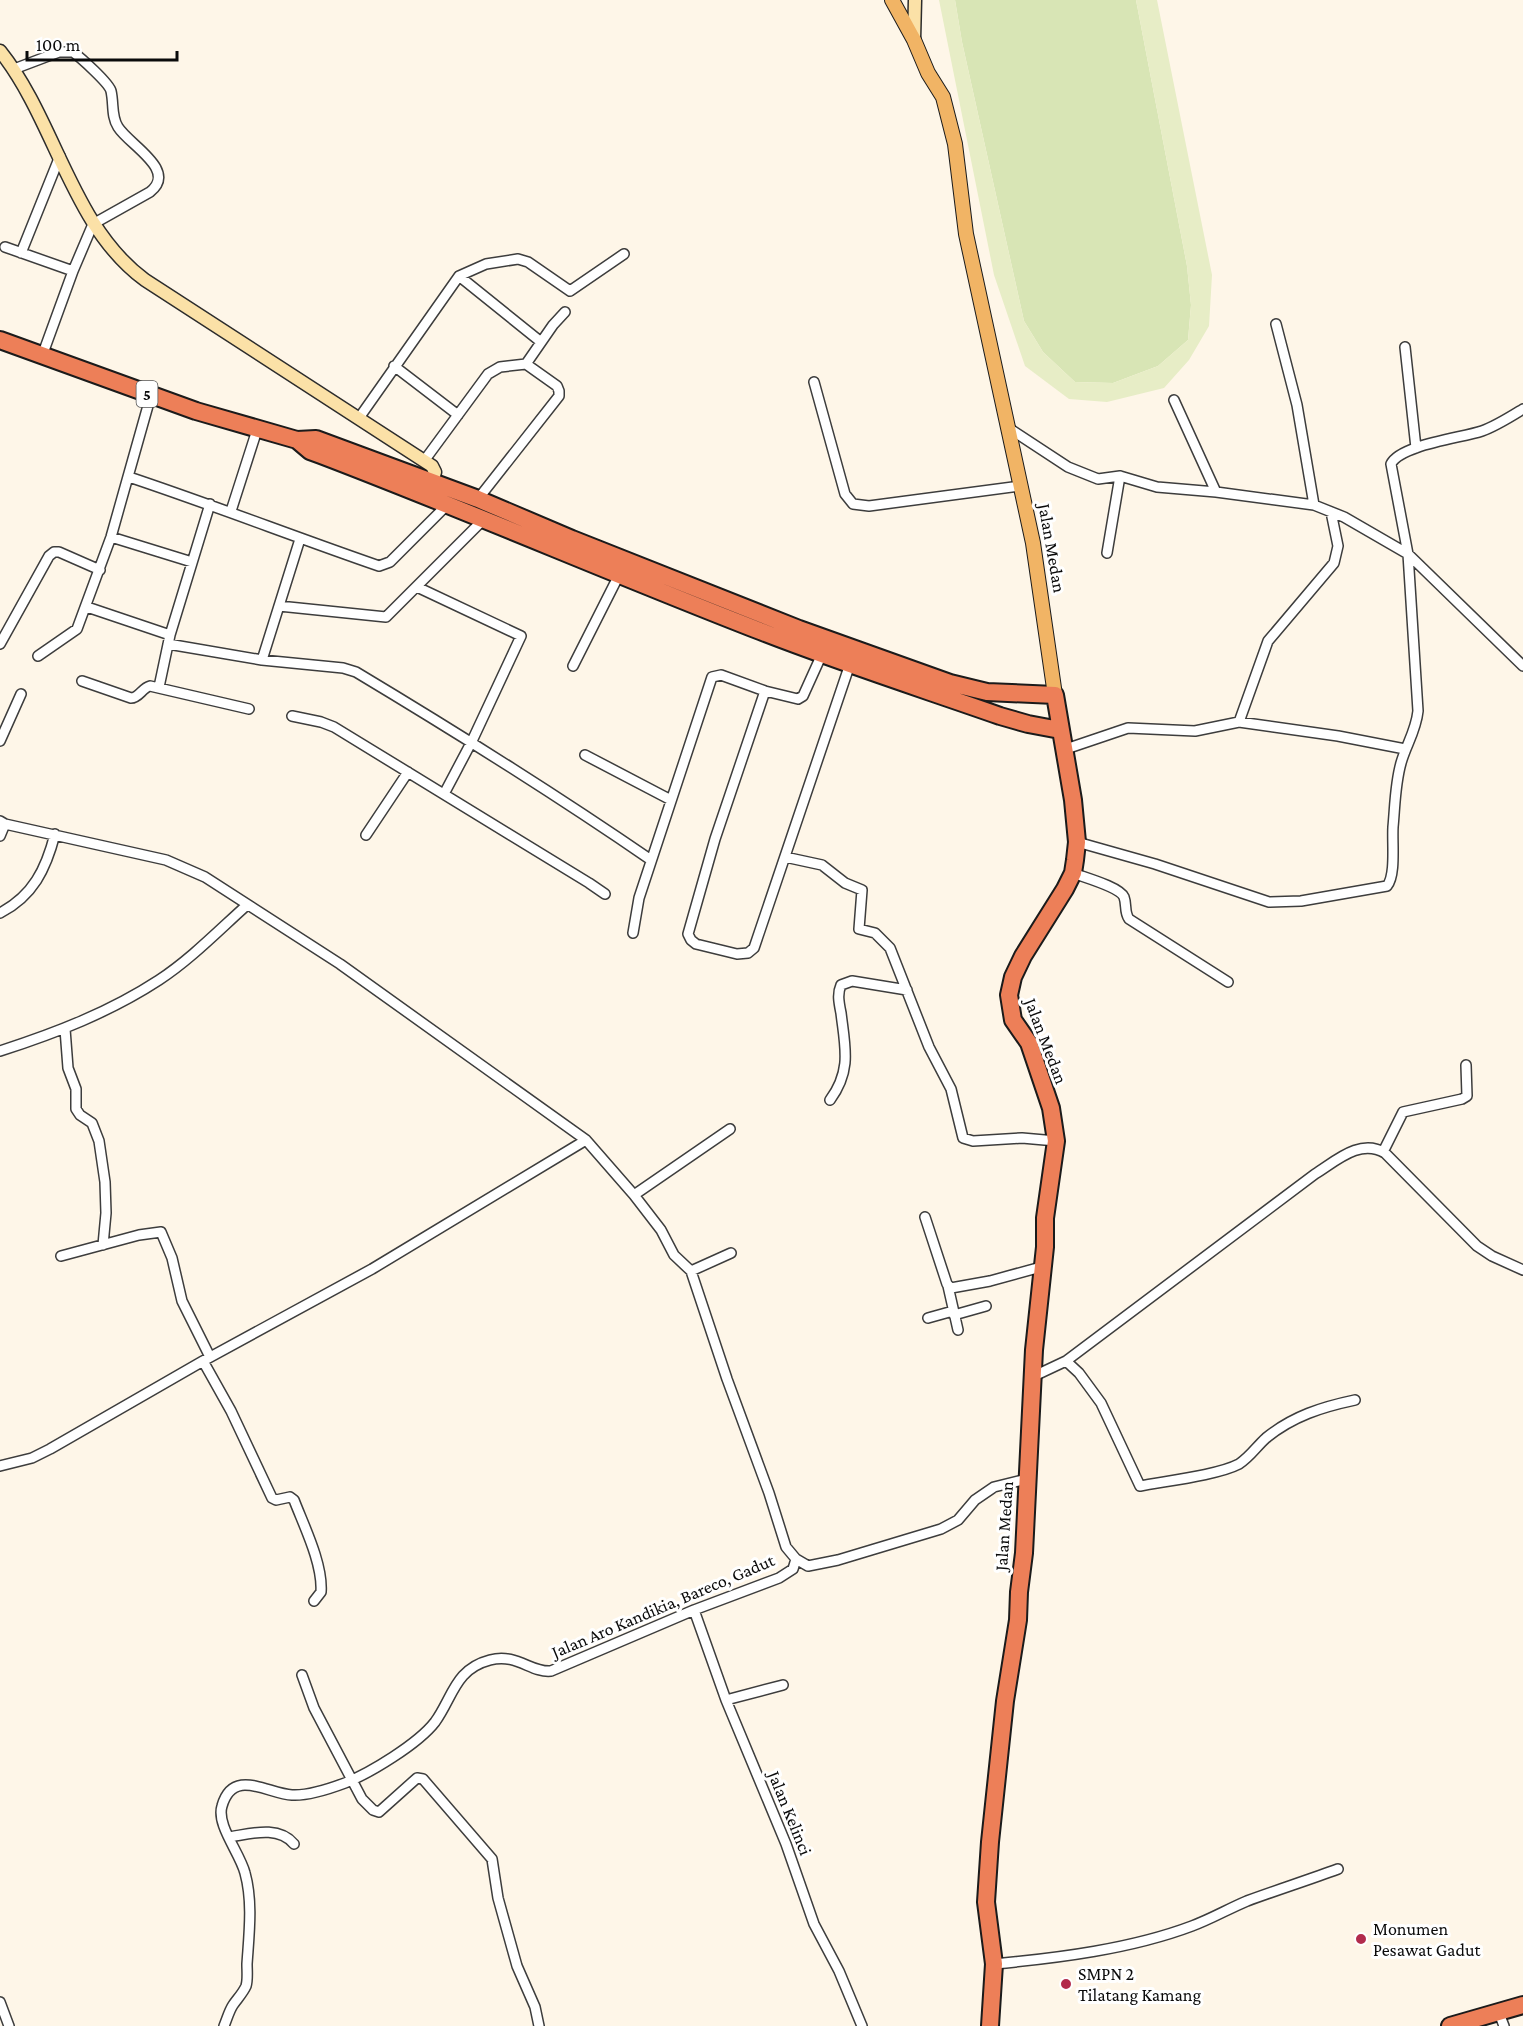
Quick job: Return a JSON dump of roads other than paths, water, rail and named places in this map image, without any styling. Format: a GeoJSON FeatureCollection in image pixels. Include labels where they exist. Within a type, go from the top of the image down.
{"type":"FeatureCollection","features":[{"type":"Feature","properties":{"kind":"highway","name":"5"},"geometry":{"type":"LineString","coordinates":[[0,340],[151,395],[257,430],[297,440],[321,455],[429,489]]}},
{"type":"Feature","properties":{"kind":"highway"},"geometry":{"type":"LineString","coordinates":[[429,489],[478,499],[619,575],[822,654],[1000,716],[1060,730]]}},
{"type":"Feature","properties":{"kind":"highway"},"geometry":{"type":"LineString","coordinates":[[429,489],[448,504],[484,519],[541,534],[950,682],[987,692],[1054,695]]}},
{"type":"Feature","properties":{"kind":"highway","name":"Jalan Medan"},"geometry":{"type":"LineString","coordinates":[[990,2026],[993,1964],[986,1902],[990,1842],[1005,1701],[1018,1620],[1032,1377],[1045,1218],[1056,1141],[1051,1107],[1029,1043],[1013,1020],[1009,996],[1013,977],[1023,956],[1056,905],[1073,873],[1077,842],[1073,800],[1054,695]]}},
{"type":"Feature","properties":{"kind":"highway"},"geometry":{"type":"LineString","coordinates":[[1450,2026],[1501,2019],[1523,2005]]}},
{"type":"Feature","properties":{"kind":"main road","name":"Jalan Medan"},"geometry":{"type":"LineString","coordinates":[[892,0],[914,39],[928,73],[943,97],[955,144],[966,234],[1010,429],[1039,578],[1054,695]]}},
{"type":"Feature","properties":{"kind":"street"},"geometry":{"type":"LineString","coordinates":[[914,39],[915,0]]}},
{"type":"Feature","properties":{"kind":"street"},"geometry":{"type":"LineString","coordinates":[[0,51],[33,99],[93,224],[117,256],[131,270],[435,469],[429,489]]}},
{"type":"Feature","properties":{"kind":"street"},"geometry":{"type":"LineString","coordinates":[[14,69],[58,52],[73,52],[108,84],[118,128],[157,168],[159,178],[155,188],[93,224],[42,356]]}},
{"type":"Feature","properties":{"kind":"street"},"geometry":{"type":"LineString","coordinates":[[21,253],[60,156]]}},
{"type":"Feature","properties":{"kind":"street"},"geometry":{"type":"LineString","coordinates":[[5,247],[73,271]]}},
{"type":"Feature","properties":{"kind":"street"},"geometry":{"type":"LineString","coordinates":[[359,418],[459,276],[486,264],[518,259],[528,262],[570,291],[624,255]]}},
{"type":"Feature","properties":{"kind":"street"},"geometry":{"type":"LineString","coordinates":[[459,276],[541,342]]}},
{"type":"Feature","properties":{"kind":"street"},"geometry":{"type":"LineString","coordinates":[[525,364],[565,312]]}},
{"type":"Feature","properties":{"kind":"street"},"geometry":{"type":"LineString","coordinates":[[1276,324],[1296,405],[1314,505]]}},
{"type":"Feature","properties":{"kind":"street"},"geometry":{"type":"LineString","coordinates":[[1405,347],[1416,448]]}},
{"type":"Feature","properties":{"kind":"street"},"geometry":{"type":"LineString","coordinates":[[424,461],[490,372],[500,367],[525,364],[557,386],[558,396],[478,499]]}},
{"type":"Feature","properties":{"kind":"street"},"geometry":{"type":"LineString","coordinates":[[394,366],[458,415]]}},
{"type":"Feature","properties":{"kind":"street"},"geometry":{"type":"LineString","coordinates":[[814,382],[845,494],[853,504],[863,507],[1020,486]]}},
{"type":"Feature","properties":{"kind":"street"},"geometry":{"type":"LineString","coordinates":[[38,657],[75,632],[87,607],[111,537],[151,395]]}},
{"type":"Feature","properties":{"kind":"street"},"geometry":{"type":"LineString","coordinates":[[1174,400],[1216,492]]}},
{"type":"Feature","properties":{"kind":"street"},"geometry":{"type":"LineString","coordinates":[[1077,842],[1155,864],[1269,902],[1301,901],[1387,886],[1392,878],[1397,782],[1405,749],[1415,731],[1418,711],[1408,554],[1391,464],[1397,456],[1416,448],[1480,431],[1523,409]]}},
{"type":"Feature","properties":{"kind":"street"},"geometry":{"type":"LineString","coordinates":[[1010,429],[1068,467],[1098,479],[1120,476],[1157,487],[1314,505],[1351,520],[1408,554],[1523,666]]}},
{"type":"Feature","properties":{"kind":"street"},"geometry":{"type":"LineString","coordinates":[[231,511],[257,430]]}},
{"type":"Feature","properties":{"kind":"street"},"geometry":{"type":"LineString","coordinates":[[1107,553],[1120,476]]}},
{"type":"Feature","properties":{"kind":"street"},"geometry":{"type":"LineString","coordinates":[[129,477],[231,511],[379,566],[390,562],[448,504]]}},
{"type":"Feature","properties":{"kind":"street"},"geometry":{"type":"LineString","coordinates":[[159,687],[169,639],[210,504]]}},
{"type":"Feature","properties":{"kind":"street"},"geometry":{"type":"LineString","coordinates":[[1239,722],[1268,640],[1334,562],[1338,546],[1331,512]]}},
{"type":"Feature","properties":{"kind":"street"},"geometry":{"type":"LineString","coordinates":[[279,606],[387,617],[484,519]]}},
{"type":"Feature","properties":{"kind":"street"},"geometry":{"type":"LineString","coordinates":[[111,537],[192,562]]}},
{"type":"Feature","properties":{"kind":"street"},"geometry":{"type":"LineString","coordinates":[[262,660],[300,538]]}},
{"type":"Feature","properties":{"kind":"street"},"geometry":{"type":"LineString","coordinates":[[0,644],[49,555],[59,552],[100,570]]}},
{"type":"Feature","properties":{"kind":"street"},"geometry":{"type":"LineString","coordinates":[[573,666],[619,575]]}},
{"type":"Feature","properties":{"kind":"street"},"geometry":{"type":"LineString","coordinates":[[417,587],[521,636],[472,741],[444,794]]}},
{"type":"Feature","properties":{"kind":"street"},"geometry":{"type":"LineString","coordinates":[[87,607],[169,639],[262,660],[352,670],[472,741],[560,797],[651,860]]}},
{"type":"Feature","properties":{"kind":"street"},"geometry":{"type":"LineString","coordinates":[[633,933],[637,904],[712,677],[721,675],[765,691],[797,699],[802,698],[822,654]]}},
{"type":"Feature","properties":{"kind":"street"},"geometry":{"type":"LineString","coordinates":[[765,691],[715,839],[688,936],[703,946],[737,954],[751,951],[850,664]]}},
{"type":"Feature","properties":{"kind":"street"},"geometry":{"type":"LineString","coordinates":[[82,681],[132,699],[147,686],[159,687],[249,709]]}},
{"type":"Feature","properties":{"kind":"street"},"geometry":{"type":"LineString","coordinates":[[0,741],[21,694]]}},
{"type":"Feature","properties":{"kind":"street"},"geometry":{"type":"LineString","coordinates":[[292,716],[334,727],[605,894]]}},
{"type":"Feature","properties":{"kind":"street"},"geometry":{"type":"LineString","coordinates":[[1063,750],[1128,728],[1190,731],[1239,722],[1338,736],[1405,749]]}},
{"type":"Feature","properties":{"kind":"street"},"geometry":{"type":"LineString","coordinates":[[585,755],[671,800]]}},
{"type":"Feature","properties":{"kind":"street"},"geometry":{"type":"LineString","coordinates":[[366,835],[408,772]]}},
{"type":"Feature","properties":{"kind":"street"},"geometry":{"type":"LineString","coordinates":[[0,836],[3,823],[166,860],[205,877],[340,964],[585,1140],[634,1195],[661,1230],[674,1255],[692,1271],[726,1379],[769,1493],[786,1547],[796,1559],[807,1566],[838,1560],[941,1529],[958,1520],[975,1500],[994,1487],[1027,1479]]}},
{"type":"Feature","properties":{"kind":"street"},"geometry":{"type":"LineString","coordinates":[[0,913],[33,887],[49,860],[56,834]]}},
{"type":"Feature","properties":{"kind":"street"},"geometry":{"type":"LineString","coordinates":[[785,857],[820,864],[845,883],[862,890],[864,894],[859,929],[875,933],[888,945],[929,1047],[951,1089],[963,1137],[973,1141],[1022,1138],[1056,1141]]}},
{"type":"Feature","properties":{"kind":"street"},"geometry":{"type":"LineString","coordinates":[[1073,873],[1119,890],[1124,896],[1129,920],[1228,982]]}},
{"type":"Feature","properties":{"kind":"street"},"geometry":{"type":"LineString","coordinates":[[0,1051],[98,1015],[161,979],[247,905]]}},
{"type":"Feature","properties":{"kind":"street"},"geometry":{"type":"LineString","coordinates":[[830,1100],[842,1081],[846,1067],[838,997],[840,987],[852,981],[907,990]]}},
{"type":"Feature","properties":{"kind":"street"},"geometry":{"type":"LineString","coordinates":[[65,1029],[68,1068],[76,1089],[76,1109],[94,1126],[99,1141],[105,1182],[106,1213],[103,1245]]}},
{"type":"Feature","properties":{"kind":"street"},"geometry":{"type":"LineString","coordinates":[[1383,1152],[1403,1112],[1467,1096],[1466,1065]]}},
{"type":"Feature","properties":{"kind":"street"},"geometry":{"type":"LineString","coordinates":[[634,1195],[730,1129]]}},
{"type":"Feature","properties":{"kind":"street"},"geometry":{"type":"LineString","coordinates":[[0,1466],[32,1458],[50,1449],[207,1359],[372,1269],[585,1140]]}},
{"type":"Feature","properties":{"kind":"street"},"geometry":{"type":"LineString","coordinates":[[1032,1377],[1066,1360],[1315,1174],[1359,1148],[1372,1148],[1383,1152],[1477,1246],[1492,1256],[1523,1270]]}},
{"type":"Feature","properties":{"kind":"street"},"geometry":{"type":"LineString","coordinates":[[925,1217],[948,1286],[958,1330]]}},
{"type":"Feature","properties":{"kind":"street"},"geometry":{"type":"LineString","coordinates":[[61,1256],[139,1235],[161,1232],[172,1258],[183,1301],[207,1359],[272,1498],[276,1500],[290,1497],[294,1500],[315,1557],[319,1575],[321,1592],[314,1601]]}},
{"type":"Feature","properties":{"kind":"street"},"geometry":{"type":"LineString","coordinates":[[692,1271],[731,1252]]}},
{"type":"Feature","properties":{"kind":"street"},"geometry":{"type":"LineString","coordinates":[[948,1286],[953,1288],[990,1281],[1041,1267]]}},
{"type":"Feature","properties":{"kind":"street"},"geometry":{"type":"LineString","coordinates":[[927,1318],[986,1306]]}},
{"type":"Feature","properties":{"kind":"street"},"geometry":{"type":"LineString","coordinates":[[1066,1360],[1079,1373],[1101,1403],[1140,1486],[1210,1473],[1239,1464],[1265,1439],[1290,1422],[1309,1412],[1355,1400]]}},
{"type":"Feature","properties":{"kind":"street","name":"Jalan Aro Kandikia, Bareco, Gadut"},"geometry":{"type":"LineString","coordinates":[[224,2026],[232,2007],[246,1985],[250,1926],[246,1874],[221,1820],[221,1809],[226,1796],[238,1786],[250,1784],[283,1794],[299,1795],[332,1788],[352,1780],[395,1755],[426,1732],[435,1721],[459,1679],[478,1665],[493,1659],[517,1660],[542,1671],[551,1671],[694,1610],[779,1578],[793,1569],[796,1559]]}},
{"type":"Feature","properties":{"kind":"street","name":"Jalan Kelinci"},"geometry":{"type":"LineString","coordinates":[[694,1610],[726,1700],[786,1845],[814,1924],[839,1971],[862,2026]]}},
{"type":"Feature","properties":{"kind":"street"},"geometry":{"type":"LineString","coordinates":[[302,1675],[314,1708],[362,1799],[373,1810],[379,1812],[417,1778],[423,1779],[492,1859],[498,1898],[518,1966],[535,2007],[539,2026]]}},
{"type":"Feature","properties":{"kind":"street"},"geometry":{"type":"LineString","coordinates":[[726,1700],[783,1684]]}},
{"type":"Feature","properties":{"kind":"street"},"geometry":{"type":"LineString","coordinates":[[229,1837],[263,1832],[283,1835],[294,1844]]}},
{"type":"Feature","properties":{"kind":"street"},"geometry":{"type":"LineString","coordinates":[[993,1964],[1102,1950],[1165,1935],[1193,1926],[1245,1902],[1338,1869]]}},
{"type":"Feature","properties":{"kind":"street"},"geometry":{"type":"LineString","coordinates":[[0,2002],[9,2026]]}},
{"type":"Feature","properties":{"kind":"place","name":"Monumen Pesawat Gadut"},"geometry":{"type":"Point","coordinates":[1361,1939]}},
{"type":"Feature","properties":{"kind":"place","name":"SMPN 2 Tilatang Kamang"},"geometry":{"type":"Point","coordinates":[1066,1984]}}]}
